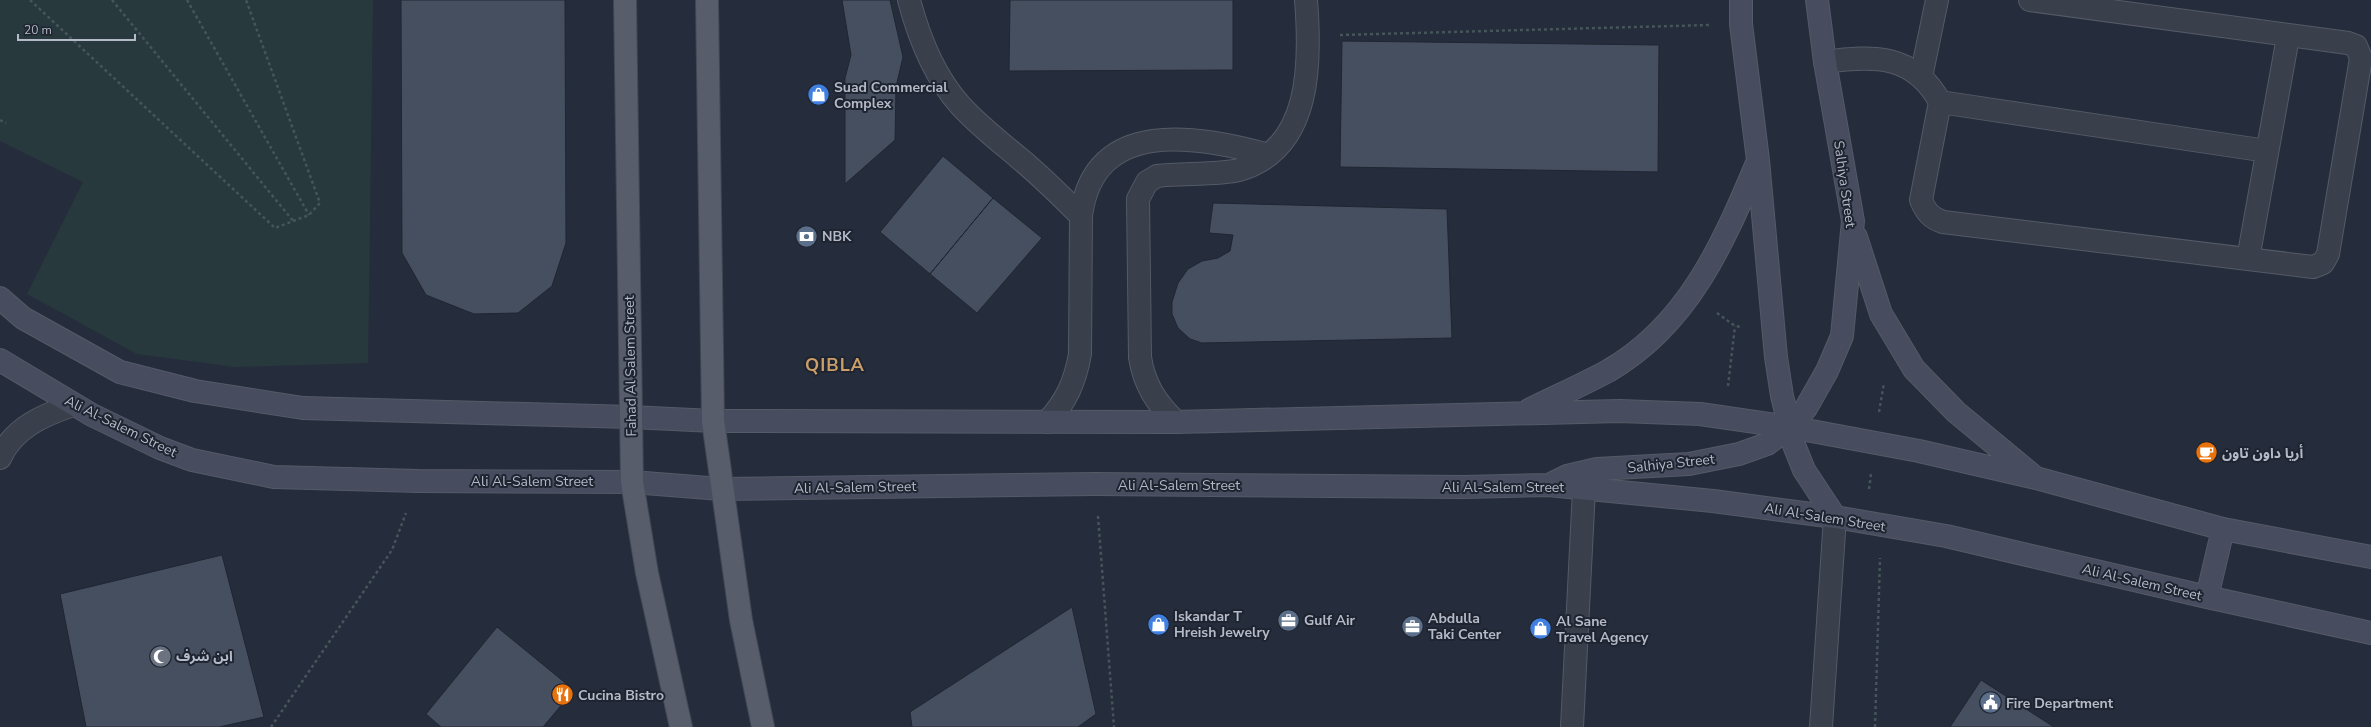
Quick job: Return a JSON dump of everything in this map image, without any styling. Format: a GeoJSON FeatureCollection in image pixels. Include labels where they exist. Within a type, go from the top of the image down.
{"type":"FeatureCollection","features":[{"type":"Feature","properties":{"kind":"main road","name":"Fahad Al Salem Street"},"geometry":{"type":"LineString","coordinates":[[625,0],[632,482],[647,573],[681,727]]}},
{"type":"Feature","properties":{"kind":"main road"},"geometry":{"type":"LineString","coordinates":[[707,0],[714,422],[721,489],[741,620],[763,727]]}},
{"type":"Feature","properties":{"kind":"main road"},"geometry":{"type":"LineString","coordinates":[[1741,0],[1741,24],[1758,160],[1776,357],[1794,445],[1804,470],[1835,517]]}},
{"type":"Feature","properties":{"kind":"main road","name":"Salhiya Street"},"geometry":{"type":"LineString","coordinates":[[1548,485],[1567,476],[1597,469],[1689,464],[1739,454],[1767,444],[1790,427],[1806,408],[1828,372],[1842,336],[1853,220],[1825,62],[1817,0]]}},
{"type":"Feature","properties":{"kind":"main road"},"geometry":{"type":"LineString","coordinates":[[1523,413],[1609,370],[1660,332],[1692,295],[1732,224],[1758,160]]}},
{"type":"Feature","properties":{"kind":"main road"},"geometry":{"type":"LineString","coordinates":[[1853,220],[1859,249],[1881,314],[1914,369],[1956,412],[2036,478]]}},
{"type":"Feature","properties":{"kind":"main road"},"geometry":{"type":"LineString","coordinates":[[0,298],[23,318],[120,372],[195,391],[303,408],[631,417],[714,422],[1176,422],[1620,411],[1700,414],[1790,427],[1919,451],[2036,478],[2222,529],[2371,557]]}},
{"type":"Feature","properties":{"kind":"main road","name":"Ali Al-Salem Street"},"geometry":{"type":"LineString","coordinates":[[0,360],[73,405],[160,448],[192,460],[239,471],[274,477],[418,481],[632,482],[721,489],[1095,484],[1464,487],[1548,485],[1695,499],[1835,517],[1946,536],[2367,634]]}},
{"type":"Feature","properties":{"kind":"main road"},"geometry":{"type":"LineString","coordinates":[[2207,597],[2222,529]]}},
{"type":"Feature","properties":{"kind":"lane"},"geometry":{"type":"LineString","coordinates":[[909,0],[916,26],[930,58],[960,105],[979,125],[1043,179],[1081,216]]}},
{"type":"Feature","properties":{"kind":"lane"},"geometry":{"type":"LineString","coordinates":[[1176,422],[1160,407],[1142,374],[1140,357],[1138,199],[1147,182],[1157,176],[1237,170],[1269,155],[1284,140],[1298,114],[1303,100],[1309,36],[1306,0]]}},
{"type":"Feature","properties":{"kind":"lane"},"geometry":{"type":"LineString","coordinates":[[1309,36],[1321,0]]}},
{"type":"Feature","properties":{"kind":"lane"},"geometry":{"type":"LineString","coordinates":[[1922,77],[1937,0]]}},
{"type":"Feature","properties":{"kind":"lane"},"geometry":{"type":"LineString","coordinates":[[1825,62],[1858,57],[1885,58],[1905,66],[1922,77],[1932,87],[1940,102],[1921,200],[1924,208],[1935,219],[1943,222],[2313,268],[2323,263],[2328,254],[2361,53],[2352,44],[2288,37],[2030,0]]}},
{"type":"Feature","properties":{"kind":"lane"},"geometry":{"type":"LineString","coordinates":[[2248,259],[2288,37]]}},
{"type":"Feature","properties":{"kind":"lane"},"geometry":{"type":"LineString","coordinates":[[1940,102],[2267,151]]}},
{"type":"Feature","properties":{"kind":"lane"},"geometry":{"type":"LineString","coordinates":[[1047,422],[1060,408],[1070,391],[1077,373],[1080,354],[1081,216],[1083,199],[1097,170],[1120,150],[1134,144],[1172,140],[1212,143],[1269,155]]}},
{"type":"Feature","properties":{"kind":"lane"},"geometry":{"type":"LineString","coordinates":[[0,458],[16,435],[30,424],[45,415],[73,405]]}},
{"type":"Feature","properties":{"kind":"lane"},"geometry":{"type":"LineString","coordinates":[[1572,727],[1584,489]]}},
{"type":"Feature","properties":{"kind":"lane"},"geometry":{"type":"LineString","coordinates":[[1821,727],[1835,517]]}},
{"type":"Feature","properties":{"kind":"path"},"geometry":{"type":"LineString","coordinates":[[30,0],[275,228],[309,215],[320,203],[246,0]]}},
{"type":"Feature","properties":{"kind":"path"},"geometry":{"type":"LineString","coordinates":[[112,0],[294,222]]}},
{"type":"Feature","properties":{"kind":"path"},"geometry":{"type":"LineString","coordinates":[[187,0],[309,215]]}},
{"type":"Feature","properties":{"kind":"path"},"geometry":{"type":"LineString","coordinates":[[1309,36],[1741,24]]}},
{"type":"Feature","properties":{"kind":"path"},"geometry":{"type":"LineString","coordinates":[[0,120],[6,123]]}},
{"type":"Feature","properties":{"kind":"path"},"geometry":{"type":"LineString","coordinates":[[271,727],[392,550],[418,481]]}},
{"type":"Feature","properties":{"kind":"path"},"geometry":{"type":"LineString","coordinates":[[1095,484],[1114,727]]}},
{"type":"Feature","properties":{"kind":"path"},"geometry":{"type":"LineString","coordinates":[[1875,727],[1881,525]]}},
{"type":"Feature","properties":{"kind":"shaded area"},"geometry":{"type":"Polygon","coordinates":[[[0,0],[373,0],[368,363],[235,367],[137,354],[27,294],[83,182],[0,141],[0,0]]]}},
{"type":"Feature","properties":{"kind":"building"},"geometry":{"type":"Polygon","coordinates":[[[401,0],[565,0],[566,243],[552,286],[518,313],[474,314],[426,295],[402,253],[401,0]]]}},
{"type":"Feature","properties":{"kind":"building"},"geometry":{"type":"Polygon","coordinates":[[[842,0],[890,0],[903,57],[896,87],[895,140],[845,184],[845,78],[851,55],[842,0]]]}},
{"type":"Feature","properties":{"kind":"building"},"geometry":{"type":"Polygon","coordinates":[[[1010,0],[1233,0],[1233,70],[1009,71],[1010,0]]]}},
{"type":"Feature","properties":{"kind":"building"},"geometry":{"type":"Polygon","coordinates":[[[1342,41],[1659,45],[1658,172],[1340,167],[1342,41]]]}},
{"type":"Feature","properties":{"kind":"building"},"geometry":{"type":"Polygon","coordinates":[[[943,156],[993,198],[930,274],[880,232],[943,156]]]}},
{"type":"Feature","properties":{"kind":"building"},"geometry":{"type":"Polygon","coordinates":[[[993,198],[1042,238],[977,313],[930,274],[993,198]]]}},
{"type":"Feature","properties":{"kind":"building"},"geometry":{"type":"Polygon","coordinates":[[[1213,203],[1447,209],[1452,338],[1202,343],[1190,339],[1178,328],[1172,314],[1172,302],[1178,283],[1188,269],[1202,261],[1218,258],[1230,251],[1233,235],[1209,233],[1213,203]]]}},
{"type":"Feature","properties":{"kind":"building","name":"ابن شرف"},"geometry":{"type":"Polygon","coordinates":[[[222,555],[264,717],[219,727],[86,727],[60,594],[222,555]]]}},
{"type":"Feature","properties":{"kind":"building"},"geometry":{"type":"Polygon","coordinates":[[[1072,607],[1096,714],[1078,727],[912,727],[910,712],[1072,607]]]}},
{"type":"Feature","properties":{"kind":"building"},"geometry":{"type":"Polygon","coordinates":[[[497,627],[574,690],[543,727],[441,727],[426,714],[497,627]]]}},
{"type":"Feature","properties":{"kind":"building","name":"Fire Department"},"geometry":{"type":"Polygon","coordinates":[[[1981,680],[2054,727],[1950,727],[1981,680]]]}},
{"type":"Feature","properties":{"kind":"place","name":"Suad Commercial Complex"},"geometry":{"type":"Point","coordinates":[819,95]}},
{"type":"Feature","properties":{"kind":"place","name":"NBK"},"geometry":{"type":"Point","coordinates":[806,236]}},
{"type":"Feature","properties":{"kind":"place","name":"أريا داون تاون"},"geometry":{"type":"Point","coordinates":[2206,453]}},
{"type":"Feature","properties":{"kind":"place","name":"Gulf Air"},"geometry":{"type":"Point","coordinates":[1289,620]}},
{"type":"Feature","properties":{"kind":"place","name":"Iskandar T Hreish Jewelry"},"geometry":{"type":"Point","coordinates":[1158,624]}},
{"type":"Feature","properties":{"kind":"place","name":"Abdulla Taki Center"},"geometry":{"type":"Point","coordinates":[1412,626]}},
{"type":"Feature","properties":{"kind":"place","name":"Al Sane Travel Agency"},"geometry":{"type":"Point","coordinates":[1541,629]}},
{"type":"Feature","properties":{"kind":"place","name":"ابن شرف"},"geometry":{"type":"Point","coordinates":[160,656]}},
{"type":"Feature","properties":{"kind":"place","name":"Cucina Bistro"},"geometry":{"type":"Point","coordinates":[563,695]}},
{"type":"Feature","properties":{"kind":"place","name":"Fire Department"},"geometry":{"type":"Point","coordinates":[1991,703]}},
{"type":"Feature","properties":{"kind":"district","name":"QIBLA"},"geometry":{"type":"Point","coordinates":[835,365]}}]}
